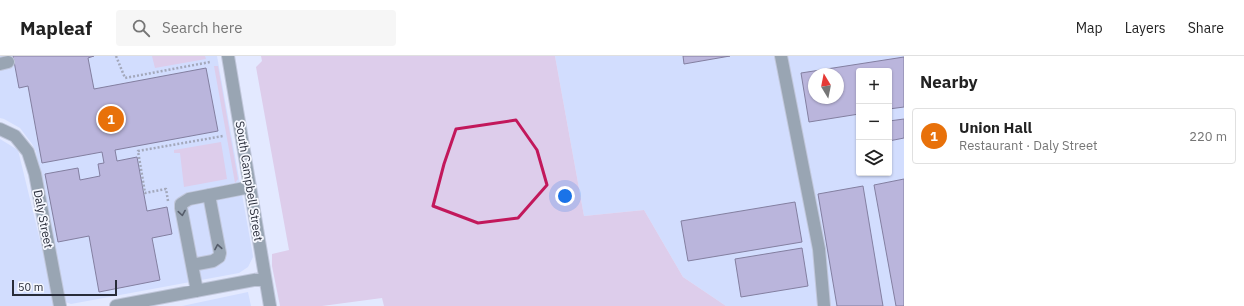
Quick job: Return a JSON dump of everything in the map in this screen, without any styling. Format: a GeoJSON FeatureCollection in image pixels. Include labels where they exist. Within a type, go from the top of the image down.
{"type":"FeatureCollection","features":[{"type":"Feature","properties":{"kind":"street","name":"South Campbell Street"},"geometry":{"type":"LineString","coordinates":[[228,56],[270,306]]}},
{"type":"Feature","properties":{"kind":"street"},"geometry":{"type":"LineString","coordinates":[[782,56],[819,249],[824,306]]}},
{"type":"Feature","properties":{"kind":"street","name":"Daly Street"},"geometry":{"type":"LineString","coordinates":[[0,129],[15,136],[28,152],[35,174],[60,306]]}},
{"type":"Feature","properties":{"kind":"street"},"geometry":{"type":"LineString","coordinates":[[197,291],[181,208],[182,204],[188,199],[250,188]]}},
{"type":"Feature","properties":{"kind":"street"},"geometry":{"type":"LineString","coordinates":[[192,265],[212,261],[219,257],[220,253],[209,195]]}},
{"type":"Feature","properties":{"kind":"street"},"geometry":{"type":"LineString","coordinates":[[116,306],[178,300],[197,291],[265,278]]}},
{"type":"Feature","properties":{"kind":"path"},"geometry":{"type":"LineString","coordinates":[[116,56],[125,78],[210,62]]}},
{"type":"Feature","properties":{"kind":"path"},"geometry":{"type":"LineString","coordinates":[[169,204],[166,189],[145,193],[138,151],[223,136]]}},
{"type":"Feature","properties":{"kind":"highlighted area"},"geometry":{"type":"Polygon","coordinates":[[[516,120],[537,150],[547,185],[518,218],[478,223],[433,206],[444,164],[456,129],[516,120]]]}},
{"type":"Feature","properties":{"kind":"shaded area"},"geometry":{"type":"Polygon","coordinates":[[[0,56],[217,56],[252,250],[253,257],[248,267],[239,273],[71,304],[63,301],[60,296],[36,152],[20,128],[0,118],[0,56]]]}},
{"type":"Feature","properties":{"kind":"shaded area"},"geometry":{"type":"Polygon","coordinates":[[[152,56],[205,56],[206,59],[155,68],[152,56]]]}},
{"type":"Feature","properties":{"kind":"shaded area"},"geometry":{"type":"Polygon","coordinates":[[[261,56],[555,56],[584,216],[644,210],[683,277],[726,306],[384,306],[382,298],[322,306],[280,306],[272,266],[272,254],[289,250],[256,67],[262,61],[261,56]]]}},
{"type":"Feature","properties":{"kind":"shaded area"},"geometry":{"type":"Polygon","coordinates":[[[555,56],[904,56],[904,306],[726,306],[683,277],[644,210],[584,216],[555,56]]]}},
{"type":"Feature","properties":{"kind":"shaded area"},"geometry":{"type":"Polygon","coordinates":[[[214,66],[218,66],[238,179],[235,183],[214,66]]]}},
{"type":"Feature","properties":{"kind":"shaded area"},"geometry":{"type":"Polygon","coordinates":[[[0,139],[18,150],[56,306],[0,306],[0,139]]]}},
{"type":"Feature","properties":{"kind":"shaded area"},"geometry":{"type":"Polygon","coordinates":[[[221,142],[227,179],[184,187],[180,153],[174,153],[174,150],[221,142]]]}},
{"type":"Feature","properties":{"kind":"shaded area"},"geometry":{"type":"Polygon","coordinates":[[[248,292],[251,306],[182,306],[248,292]]]}},
{"type":"Feature","properties":{"kind":"building"},"geometry":{"type":"Polygon","coordinates":[[[13,56],[94,56],[88,58],[94,89],[206,68],[218,131],[115,150],[117,161],[137,157],[147,211],[167,207],[172,234],[152,238],[160,280],[99,292],[89,236],[58,242],[45,174],[78,168],[80,180],[100,176],[98,164],[104,163],[102,152],[42,163],[28,86],[19,88],[13,56]]]}},
{"type":"Feature","properties":{"kind":"building"},"geometry":{"type":"Polygon","coordinates":[[[683,56],[730,56],[684,64],[683,56]]]}},
{"type":"Feature","properties":{"kind":"building"},"geometry":{"type":"Polygon","coordinates":[[[904,57],[904,107],[892,109],[892,68],[856,68],[856,114],[809,122],[801,73],[808,72],[808,104],[844,104],[844,68],[833,68],[904,57]]]}},
{"type":"Feature","properties":{"kind":"building"},"geometry":{"type":"Polygon","coordinates":[[[904,119],[904,138],[892,140],[892,121],[904,119]]]}},
{"type":"Feature","properties":{"kind":"building"},"geometry":{"type":"Polygon","coordinates":[[[904,179],[904,306],[896,306],[874,185],[904,179]]]}},
{"type":"Feature","properties":{"kind":"building"},"geometry":{"type":"Polygon","coordinates":[[[863,186],[883,306],[837,306],[818,194],[863,186]]]}},
{"type":"Feature","properties":{"kind":"building"},"geometry":{"type":"Polygon","coordinates":[[[795,202],[802,242],[688,261],[681,221],[795,202]]]}},
{"type":"Feature","properties":{"kind":"building"},"geometry":{"type":"Polygon","coordinates":[[[802,248],[808,286],[741,297],[735,259],[802,248]]]}},
{"type":"Feature","properties":{"kind":"place","name":"Union Hall"},"geometry":{"type":"Point","coordinates":[111,119]}}]}
